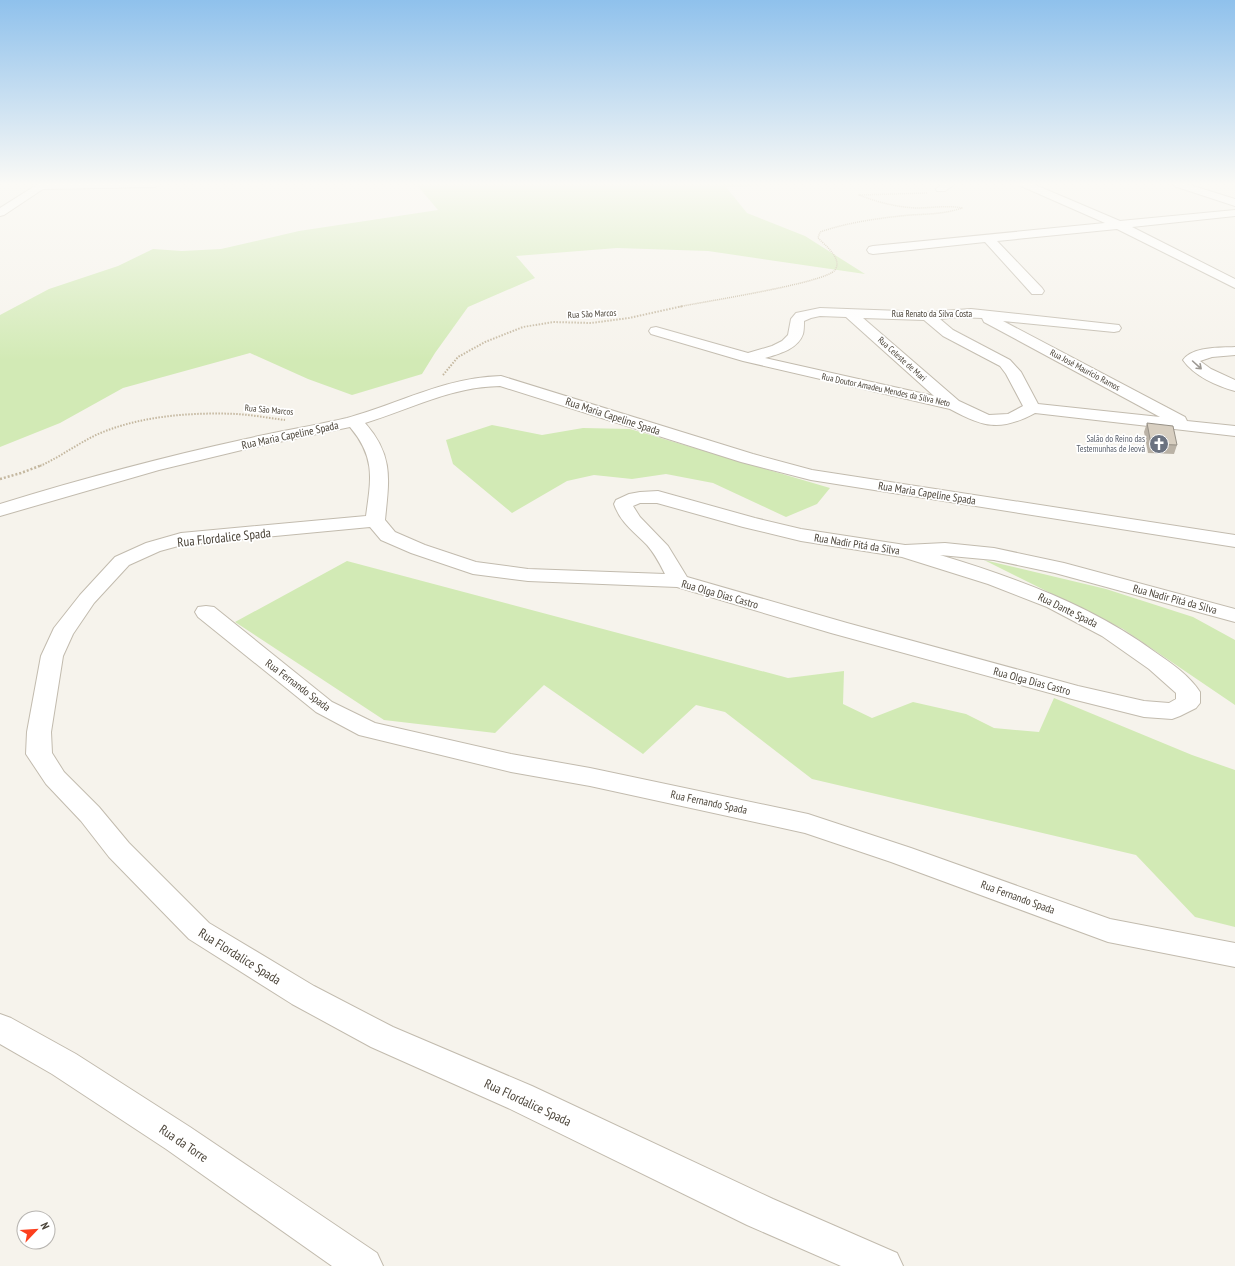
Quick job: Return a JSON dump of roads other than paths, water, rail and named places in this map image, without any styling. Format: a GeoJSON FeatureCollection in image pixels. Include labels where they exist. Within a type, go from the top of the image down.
{"type":"FeatureCollection","features":[{"type":"Feature","properties":{"kind":"street"},"geometry":{"type":"LineString","coordinates":[[873,250],[939,243]]}},
{"type":"Feature","properties":{"kind":"street"},"geometry":{"type":"LineString","coordinates":[[993,243],[1038,291]]}},
{"type":"Feature","properties":{"kind":"street"},"geometry":{"type":"LineString","coordinates":[[1154,243],[1235,284]]}},
{"type":"Feature","properties":{"kind":"street","name":"Rua Renato da Silva Costa"},"geometry":{"type":"LineString","coordinates":[[748,358],[786,345],[794,339],[796,333],[796,322],[799,317],[808,313],[820,312],[928,316],[958,313],[1023,318],[1114,328]]}},
{"type":"Feature","properties":{"kind":"street","name":"Rua Celeste de Mari"},"geometry":{"type":"LineString","coordinates":[[850,313],[955,405]]}},
{"type":"Feature","properties":{"kind":"street","name":"Rua José Maurício Ramos"},"geometry":{"type":"LineString","coordinates":[[983,315],[1187,426]]}},
{"type":"Feature","properties":{"kind":"street"},"geometry":{"type":"LineString","coordinates":[[928,316],[948,333],[1005,363],[1013,372],[1032,408],[1235,431]]}},
{"type":"Feature","properties":{"kind":"street","name":"Rua Doutor Amadeu Mendes da Silva Neto"},"geometry":{"type":"LineString","coordinates":[[656,331],[748,358],[955,405],[977,417],[989,420],[1013,418],[1032,408]]}},
{"type":"Feature","properties":{"kind":"street"},"geometry":{"type":"LineString","coordinates":[[1235,351],[1201,355],[1194,357],[1191,360],[1202,370],[1235,386]]}},
{"type":"Feature","properties":{"kind":"street","name":"Rua Maria Capeline Spada"},"geometry":{"type":"LineString","coordinates":[[0,510],[131,472],[354,421],[461,384],[479,381],[501,381],[731,453],[811,475],[1087,519],[1235,540]]}},
{"type":"Feature","properties":{"kind":"street"},"geometry":{"type":"LineString","coordinates":[[354,421],[366,433],[376,449],[381,472],[375,521]]}},
{"type":"Feature","properties":{"kind":"street","name":"Rua Nadir Pitá da Silva"},"geometry":{"type":"LineString","coordinates":[[678,581],[670,562],[658,546],[626,514],[623,504],[632,499],[643,496],[658,497],[764,527],[801,535],[905,551],[945,549],[994,554],[1057,567],[1200,605],[1235,616]]}},
{"type":"Feature","properties":{"kind":"street","name":"Rua Olga Dias Castro"},"geometry":{"type":"LineString","coordinates":[[375,521],[388,536],[418,549],[473,568],[528,575],[678,581],[838,628],[1076,693],[1144,709],[1172,711]]}},
{"type":"Feature","properties":{"kind":"street","name":"Rua Flordalice Spada"},"geometry":{"type":"LineString","coordinates":[[375,521],[181,539],[153,547],[122,561],[86,599],[62,633],[52,656],[39,732],[39,754],[55,778],[90,814],[119,850],[199,931],[303,995],[382,1037],[520,1097],[760,1212],[884,1266]]}},
{"type":"Feature","properties":{"kind":"street","name":"Rua Dante Spada"},"geometry":{"type":"LineString","coordinates":[[905,551],[966,570],[1037,595],[1070,610],[1120,637],[1155,661],[1178,680],[1188,692],[1188,703],[1172,711]]}},
{"type":"Feature","properties":{"kind":"street","name":"Rua Fernando Spada"},"geometry":{"type":"LineString","coordinates":[[206,612],[324,707],[368,729],[511,763],[590,777],[808,824],[901,855],[1108,930],[1235,956]]}},
{"type":"Feature","properties":{"kind":"street","name":"Rua da Torre"},"geometry":{"type":"LineString","coordinates":[[0,1028],[64,1064],[178,1138],[364,1266]]}},
{"type":"Feature","properties":{"kind":"place","name":"Salão do Reino das Testemunhas de Jeová"},"geometry":{"type":"Point","coordinates":[1159,444]}}]}
